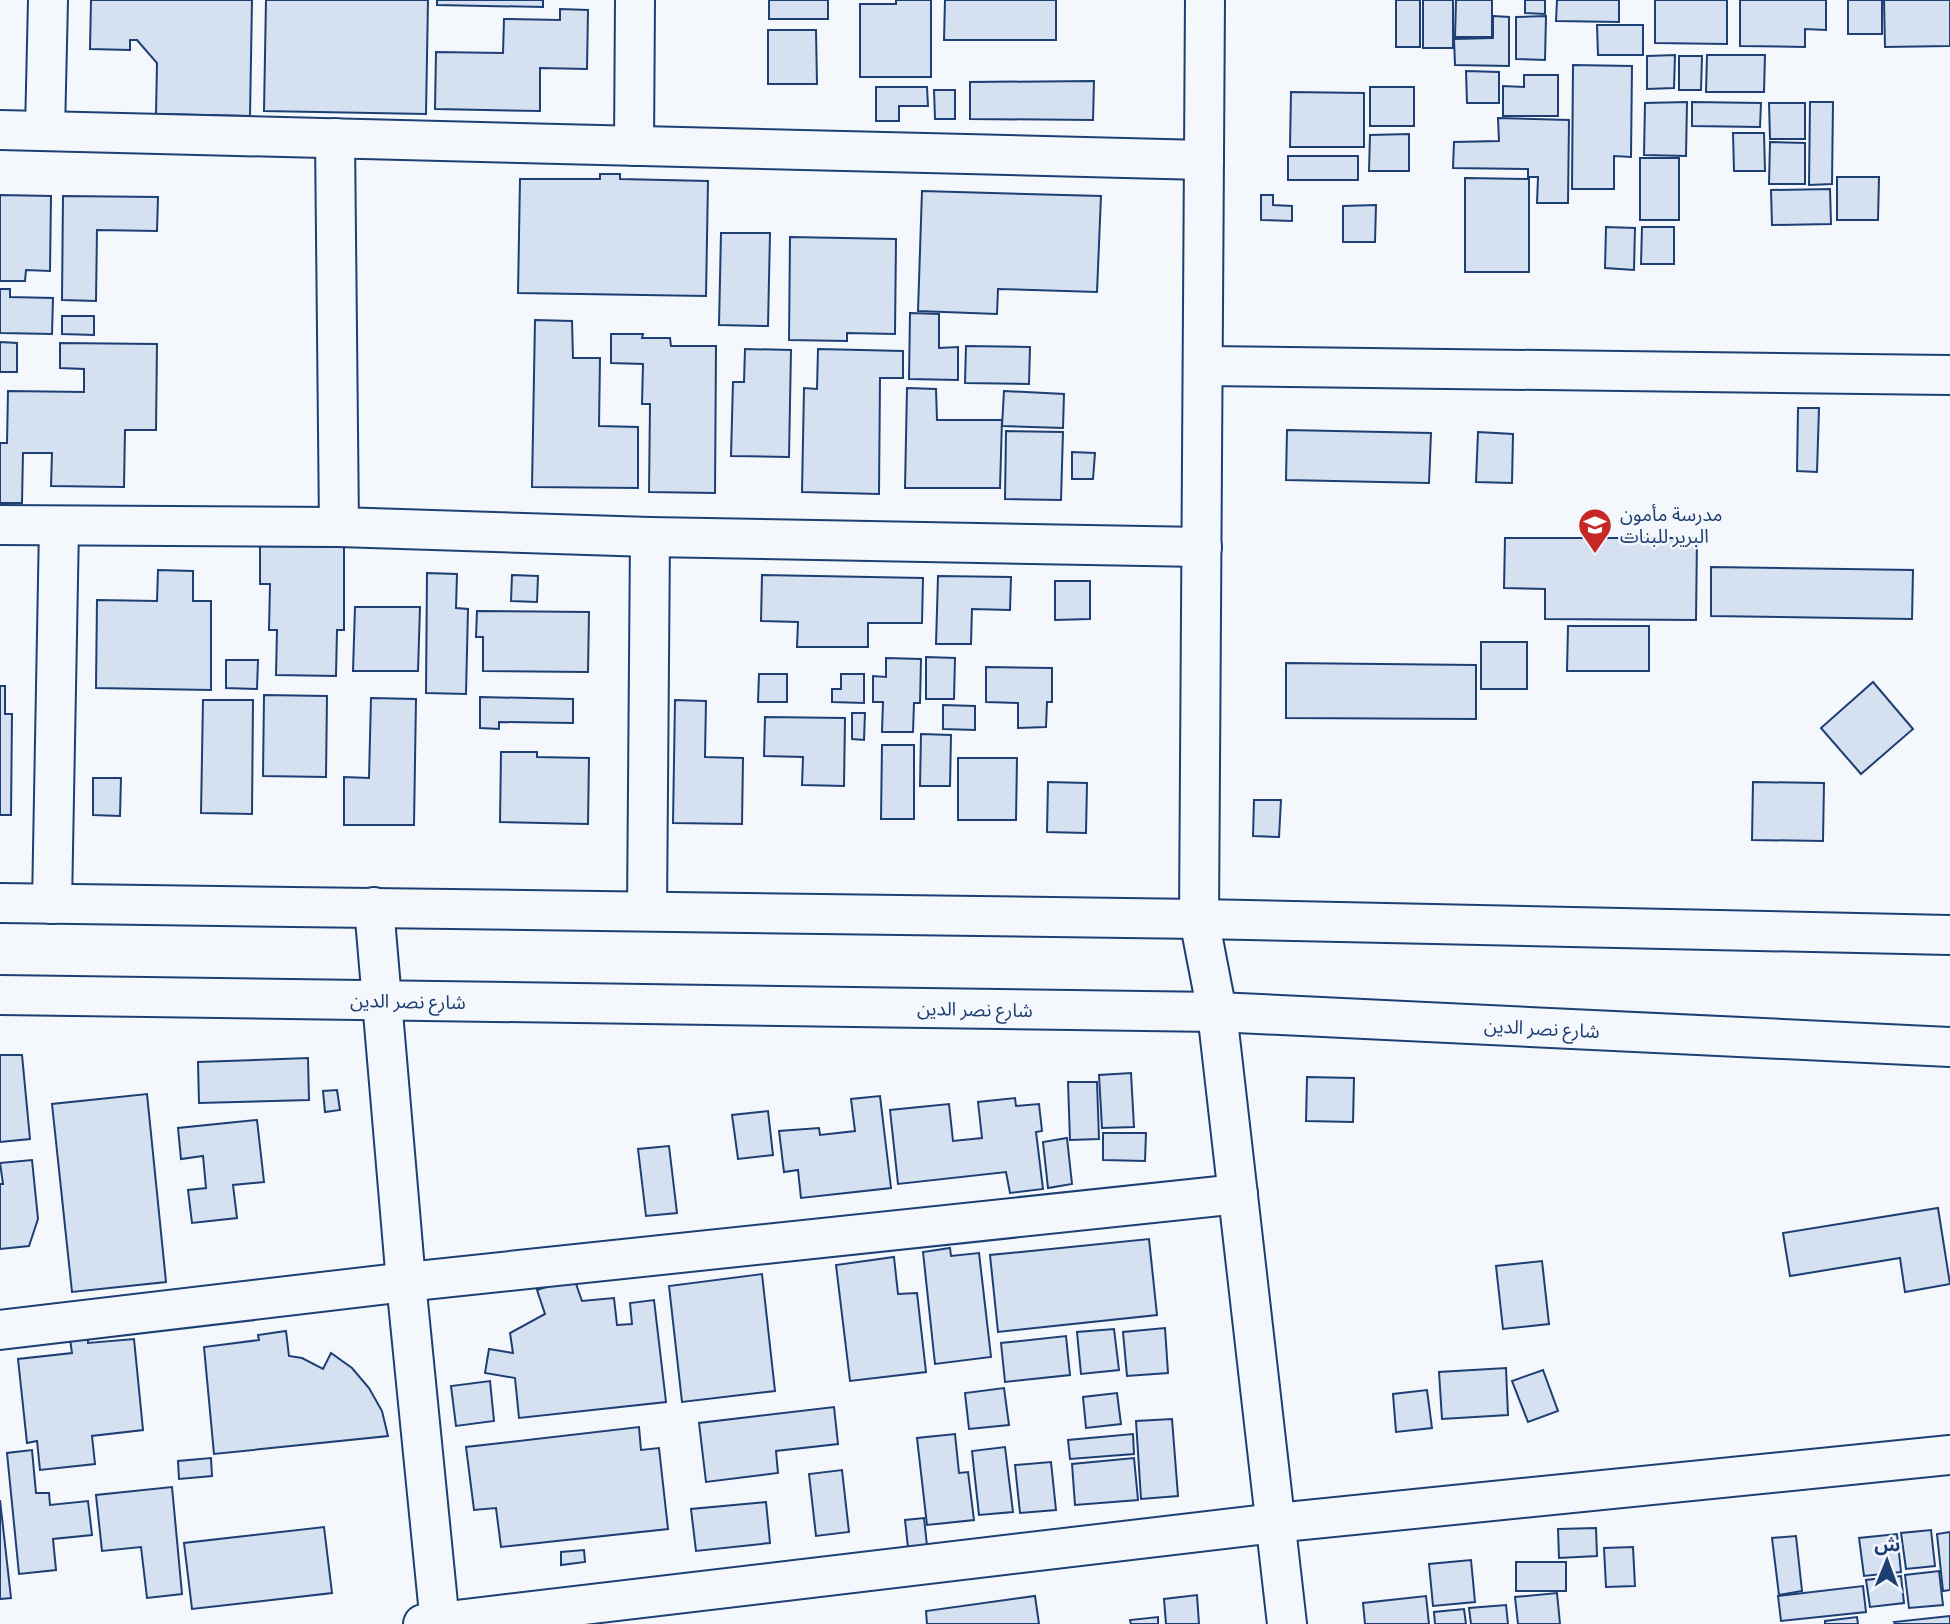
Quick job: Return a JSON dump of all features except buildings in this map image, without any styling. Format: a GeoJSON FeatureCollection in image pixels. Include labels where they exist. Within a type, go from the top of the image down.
{"type":"FeatureCollection","features":[{"type":"Feature","properties":{"kind":"street"},"geometry":{"type":"LineString","coordinates":[[45,131],[48,0]]}},
{"type":"Feature","properties":{"kind":"street"},"geometry":{"type":"LineString","coordinates":[[634,146],[635,0]]}},
{"type":"Feature","properties":{"kind":"street"},"geometry":{"type":"LineString","coordinates":[[1205,0],[1199,919],[1217,1012],[1287,1624]]}},
{"type":"Feature","properties":{"kind":"street"},"geometry":{"type":"LineString","coordinates":[[0,130],[1204,160]]}},
{"type":"Feature","properties":{"kind":"street"},"geometry":{"type":"LineString","coordinates":[[335,138],[339,527]]}},
{"type":"Feature","properties":{"kind":"street"},"geometry":{"type":"LineString","coordinates":[[1203,366],[1950,375]]}},
{"type":"Feature","properties":{"kind":"street"},"geometry":{"type":"LineString","coordinates":[[0,525],[339,527],[650,537],[1202,547]]}},
{"type":"Feature","properties":{"kind":"street"},"geometry":{"type":"LineString","coordinates":[[52,904],[60,526]]}},
{"type":"Feature","properties":{"kind":"street"},"geometry":{"type":"LineString","coordinates":[[647,911],[650,537]]}},
{"type":"Feature","properties":{"kind":"street"},"geometry":{"type":"LineString","coordinates":[[0,903],[1199,919],[1950,935]]}},
{"type":"Feature","properties":{"kind":"street"},"geometry":{"type":"LineString","coordinates":[[374,908],[435,1623],[1275,1523],[1950,1455]]}},
{"type":"Feature","properties":{"kind":"street","name":"شارع نصر الدين"},"geometry":{"type":"LineString","coordinates":[[0,995],[1217,1012],[1950,1047]]}},
{"type":"Feature","properties":{"kind":"street"},"geometry":{"type":"LineString","coordinates":[[0,1330],[406,1282],[1237,1194]]}},
{"type":"Feature","properties":{"kind":"place","name":"مدرسة مأمون البرير للبنات"},"geometry":{"type":"Point","coordinates":[1595,555]}}]}
